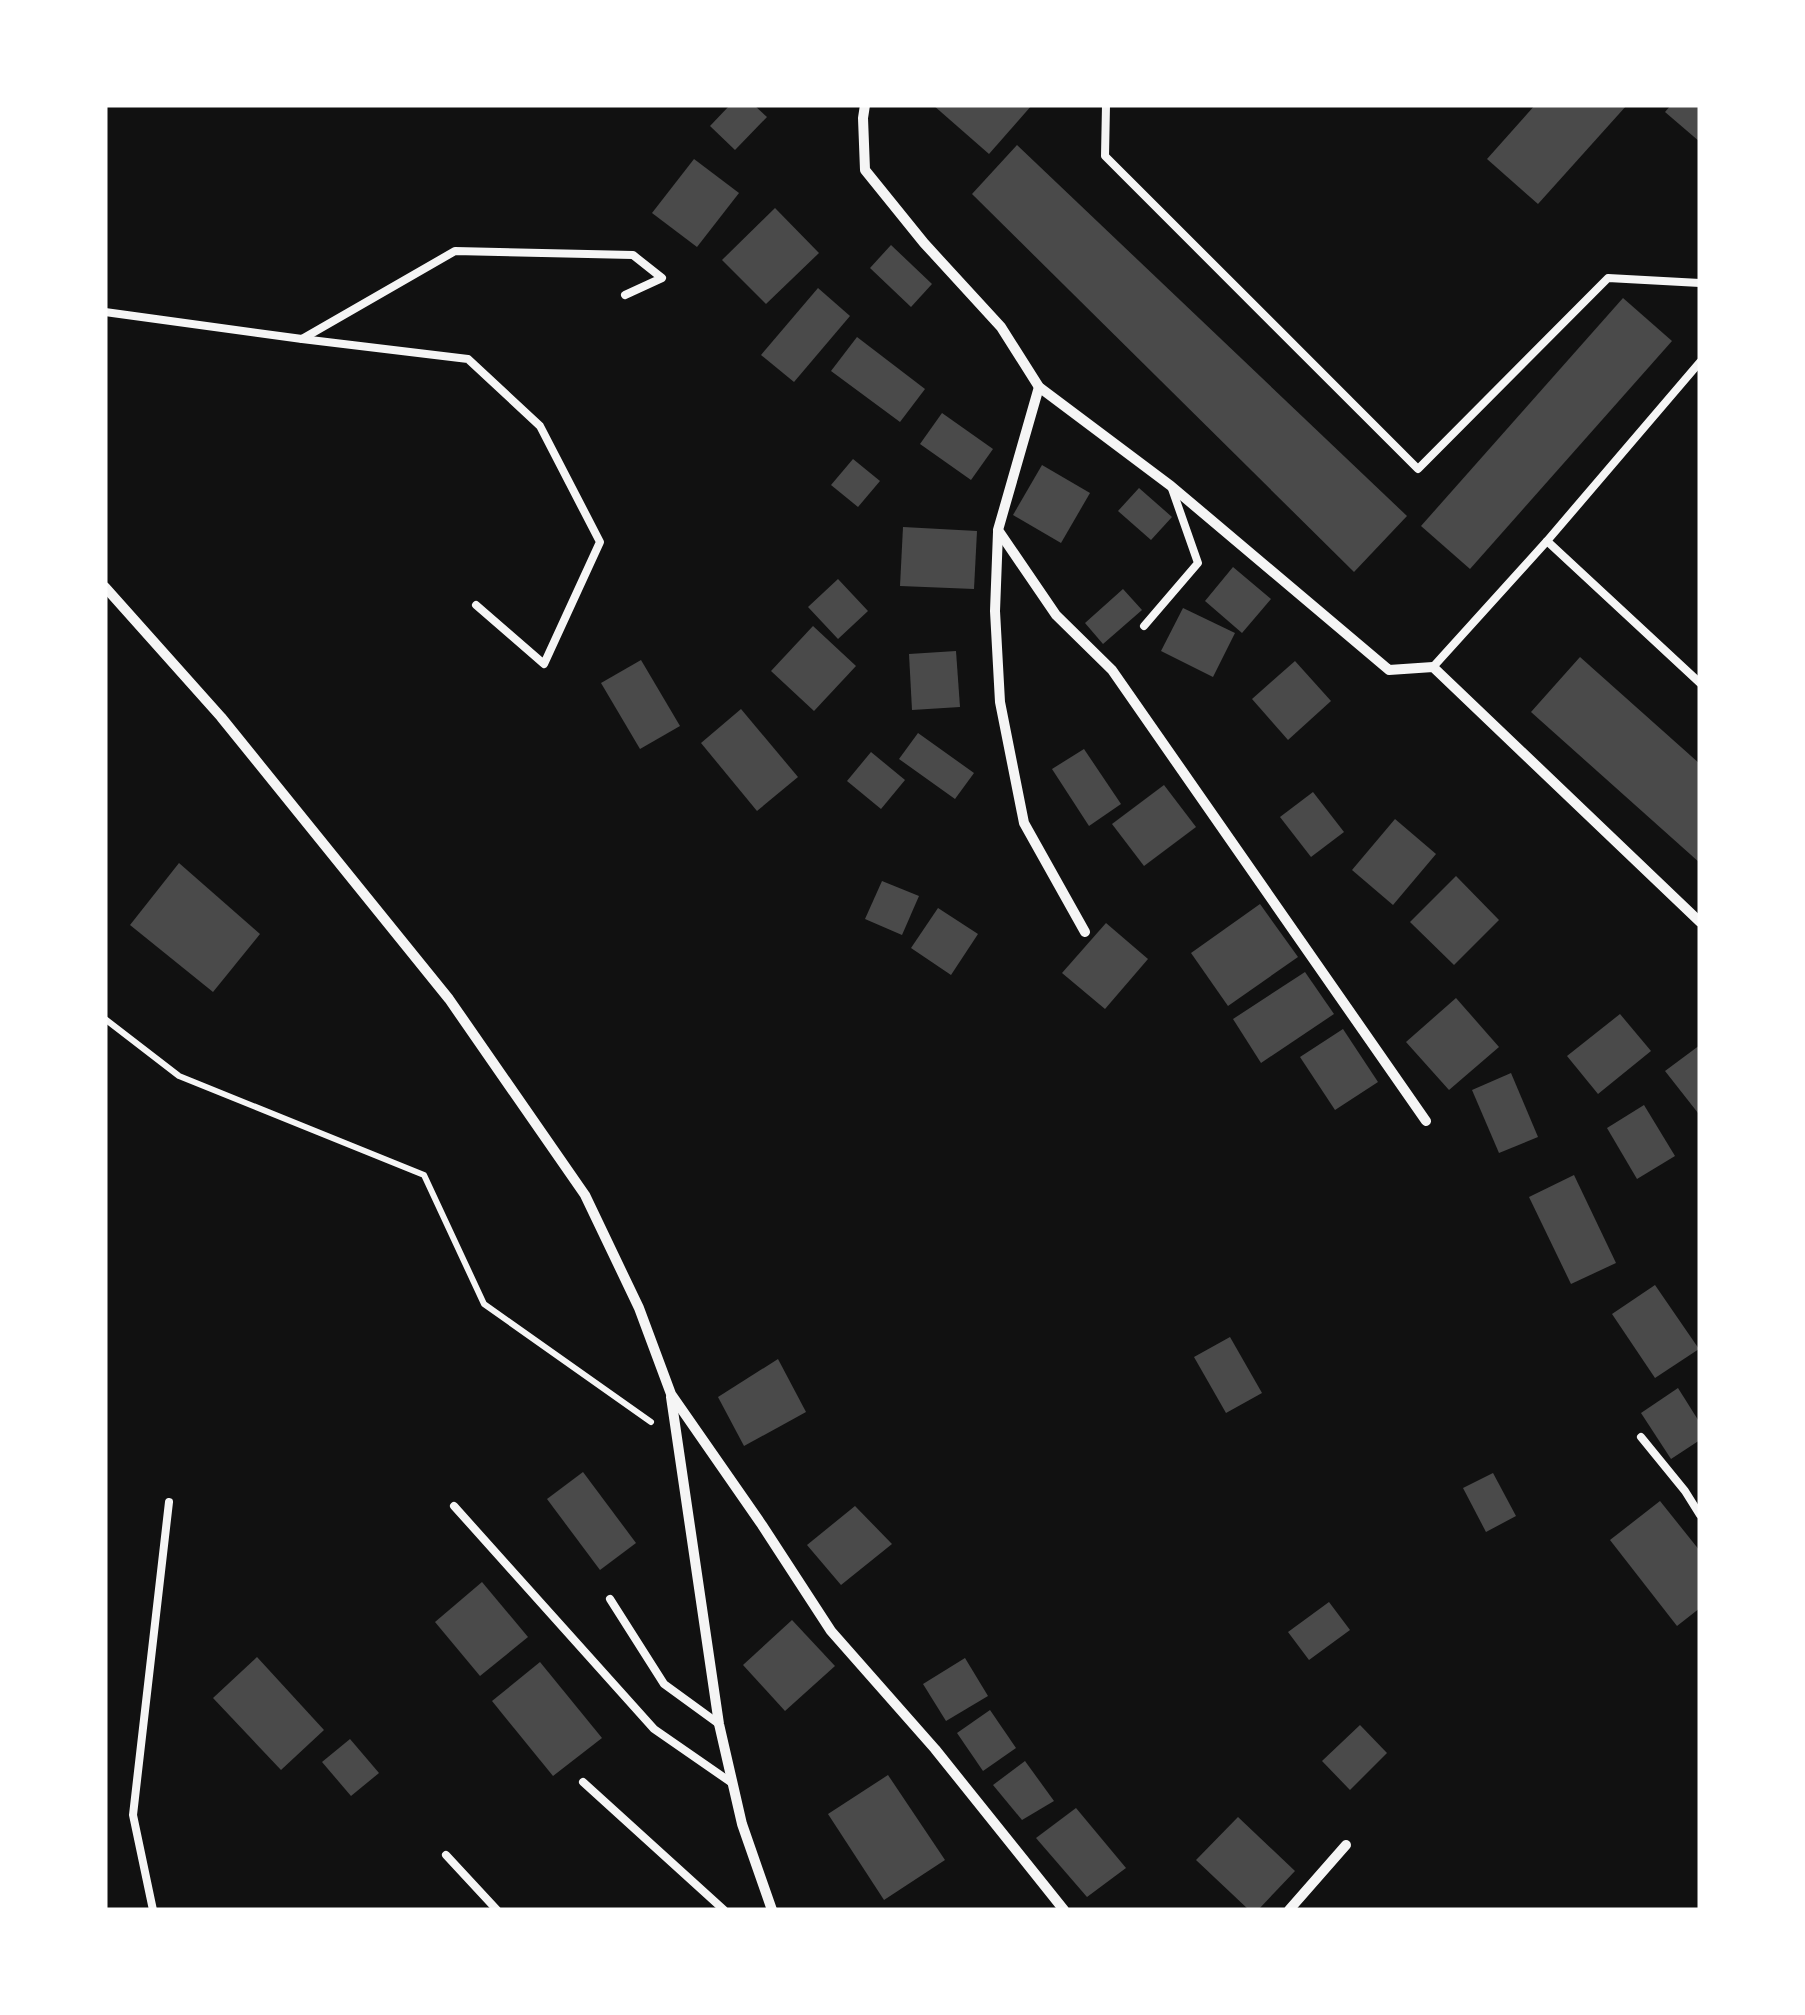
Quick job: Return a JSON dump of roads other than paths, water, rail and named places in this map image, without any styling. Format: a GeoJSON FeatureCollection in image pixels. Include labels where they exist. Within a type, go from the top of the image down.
{"type":"FeatureCollection","features":[{"type":"Feature","properties":{"kind":"street"},"geometry":{"type":"LineString","coordinates":[[866,105],[864,170],[1001,327],[1038,388],[1171,486],[1389,670],[1432,667],[1700,922]]}},
{"type":"Feature","properties":{"kind":"street"},"geometry":{"type":"LineString","coordinates":[[1038,388],[998,530],[995,611],[1000,702],[1024,823],[1085,932]]}},
{"type":"Feature","properties":{"kind":"street"},"geometry":{"type":"LineString","coordinates":[[998,530],[1056,615],[1112,670],[1426,1121]]}},
{"type":"Feature","properties":{"kind":"street"},"geometry":{"type":"LineString","coordinates":[[105,587],[222,717],[449,998],[585,1195],[639,1308],[671,1394],[719,1724],[742,1824],[772,1910]]}},
{"type":"Feature","properties":{"kind":"street"},"geometry":{"type":"LineString","coordinates":[[671,1394],[832,1631],[936,1749],[1064,1910]]}},
{"type":"Feature","properties":{"kind":"street"},"geometry":{"type":"LineString","coordinates":[[1289,1910],[1346,1846]]}},
{"type":"Feature","properties":{"kind":"lane"},"geometry":{"type":"LineString","coordinates":[[1106,105],[1105,156],[1418,469],[1608,278],[1700,282]]}},
{"type":"Feature","properties":{"kind":"lane"},"geometry":{"type":"LineString","coordinates":[[302,339],[455,251],[632,254],[662,278],[625,295]]}},
{"type":"Feature","properties":{"kind":"lane"},"geometry":{"type":"LineString","coordinates":[[105,312],[468,359],[540,426],[600,542],[544,664],[476,605]]}},
{"type":"Feature","properties":{"kind":"lane"},"geometry":{"type":"LineString","coordinates":[[1432,667],[1547,541],[1700,362]]}},
{"type":"Feature","properties":{"kind":"lane"},"geometry":{"type":"LineString","coordinates":[[1144,626],[1198,563],[1171,486]]}},
{"type":"Feature","properties":{"kind":"lane"},"geometry":{"type":"LineString","coordinates":[[1547,541],[1700,683]]}},
{"type":"Feature","properties":{"kind":"lane"},"geometry":{"type":"LineString","coordinates":[[1640,1438],[1700,1515]]}},
{"type":"Feature","properties":{"kind":"lane"},"geometry":{"type":"LineString","coordinates":[[153,1910],[133,1815],[168,1502]]}},
{"type":"Feature","properties":{"kind":"lane"},"geometry":{"type":"LineString","coordinates":[[454,1506],[654,1729],[732,1783]]}},
{"type":"Feature","properties":{"kind":"lane"},"geometry":{"type":"LineString","coordinates":[[610,1599],[664,1684],[719,1724]]}},
{"type":"Feature","properties":{"kind":"lane"},"geometry":{"type":"LineString","coordinates":[[583,1782],[724,1910]]}},
{"type":"Feature","properties":{"kind":"lane"},"geometry":{"type":"LineString","coordinates":[[446,1856],[497,1910]]}}]}
